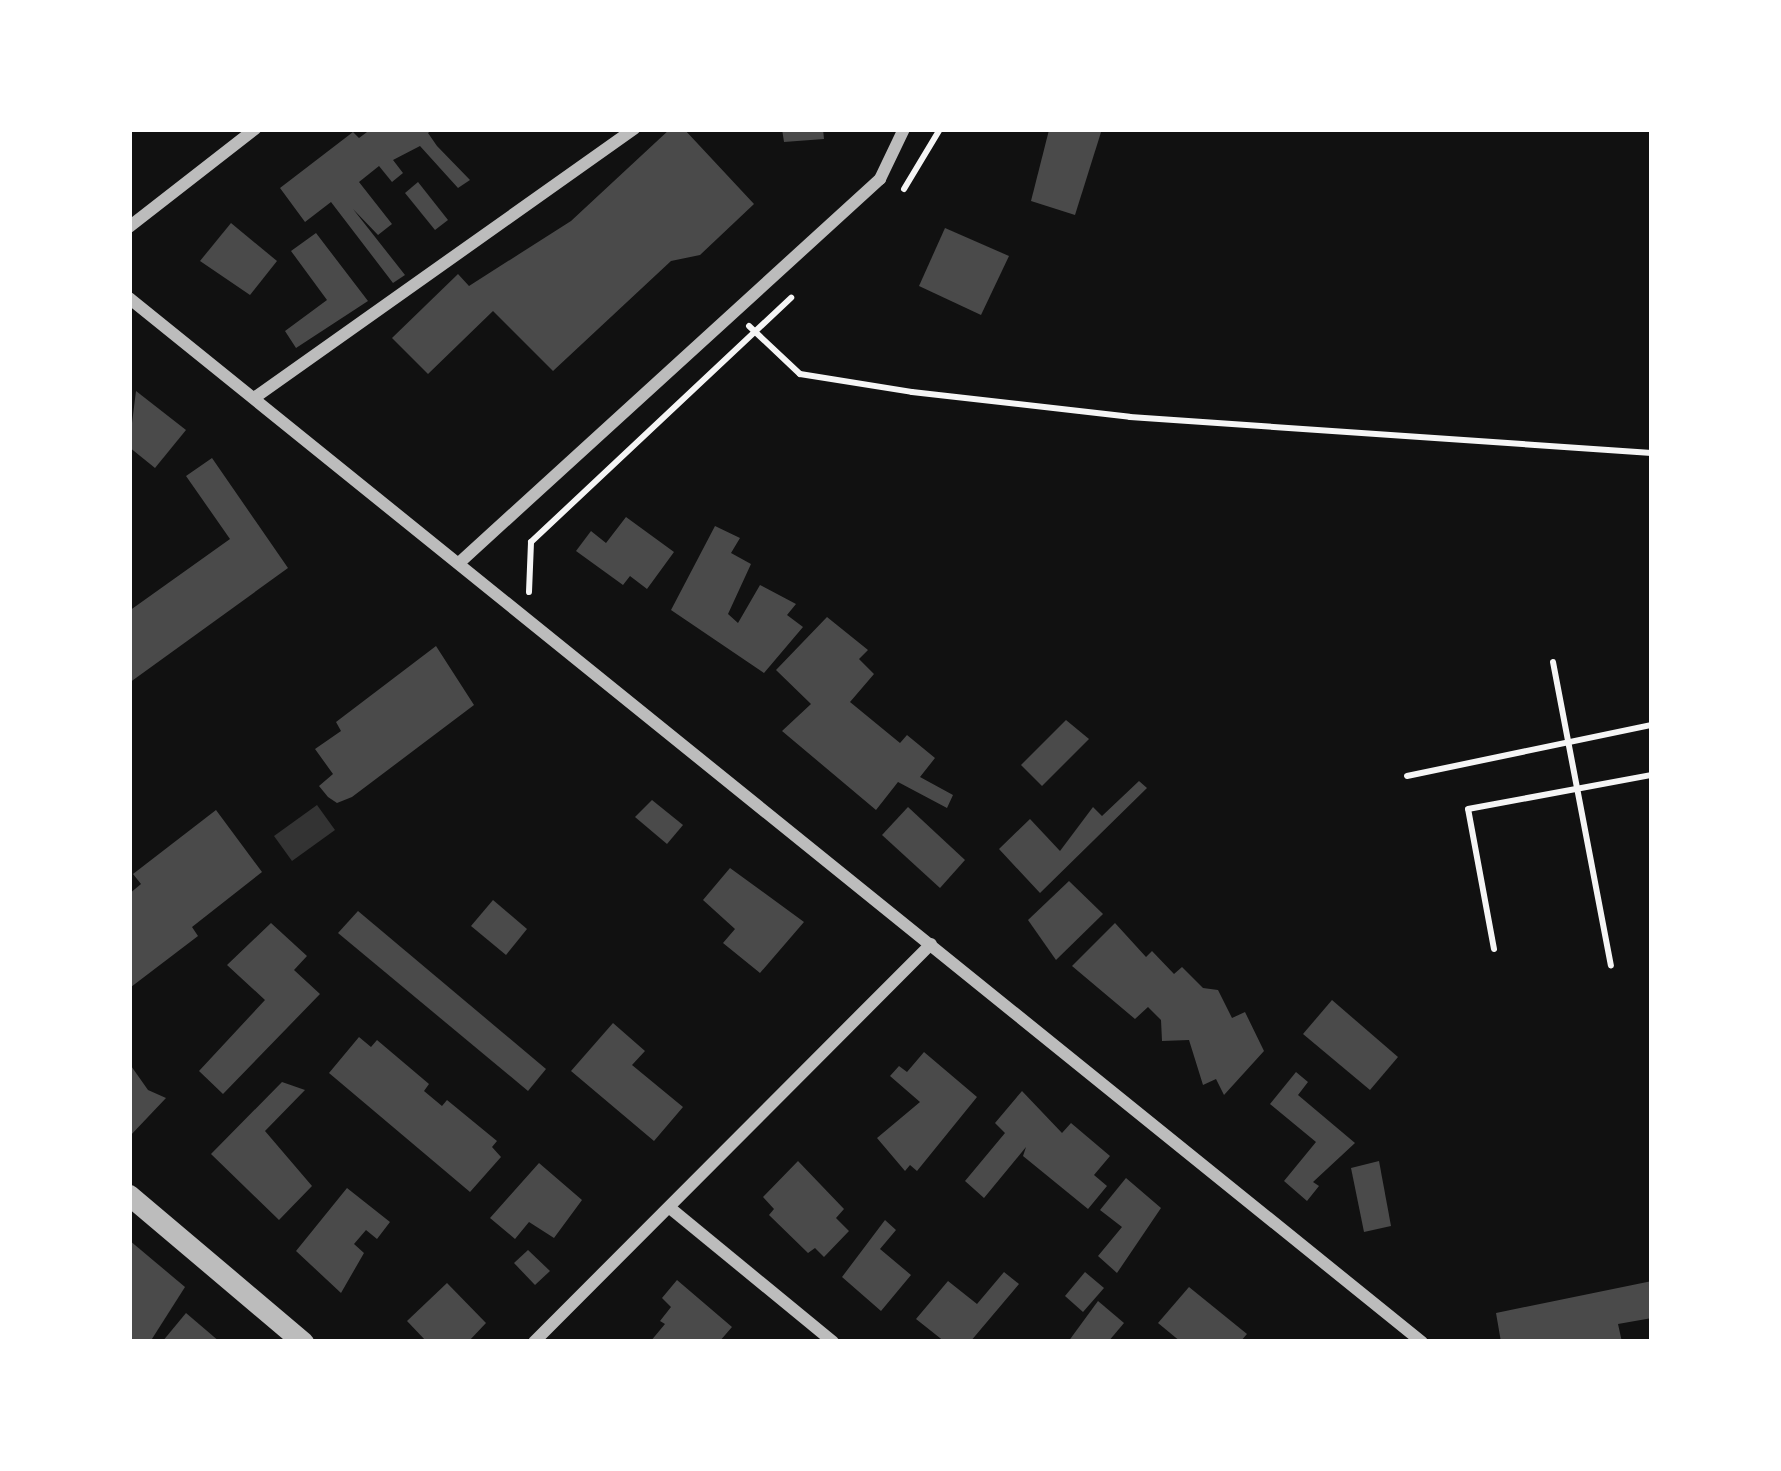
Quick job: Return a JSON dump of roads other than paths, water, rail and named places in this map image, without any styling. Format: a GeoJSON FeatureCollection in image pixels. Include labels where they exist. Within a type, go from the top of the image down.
{"type":"FeatureCollection","features":[{"type":"Feature","properties":{"kind":"street"},"geometry":{"type":"LineString","coordinates":[[129,227],[255,129]]}},
{"type":"Feature","properties":{"kind":"street"},"geometry":{"type":"LineString","coordinates":[[254,398],[634,129]]}},
{"type":"Feature","properties":{"kind":"street"},"geometry":{"type":"LineString","coordinates":[[458,563],[880,179],[904,129]]}},
{"type":"Feature","properties":{"kind":"street"},"geometry":{"type":"LineString","coordinates":[[129,298],[1422,1342]]}},
{"type":"Feature","properties":{"kind":"street"},"geometry":{"type":"LineString","coordinates":[[534,1342],[931,944]]}},
{"type":"Feature","properties":{"kind":"street"},"geometry":{"type":"LineString","coordinates":[[129,1195],[303,1342]]}},
{"type":"Feature","properties":{"kind":"street"},"geometry":{"type":"LineString","coordinates":[[670,1208],[833,1342]]}}]}
